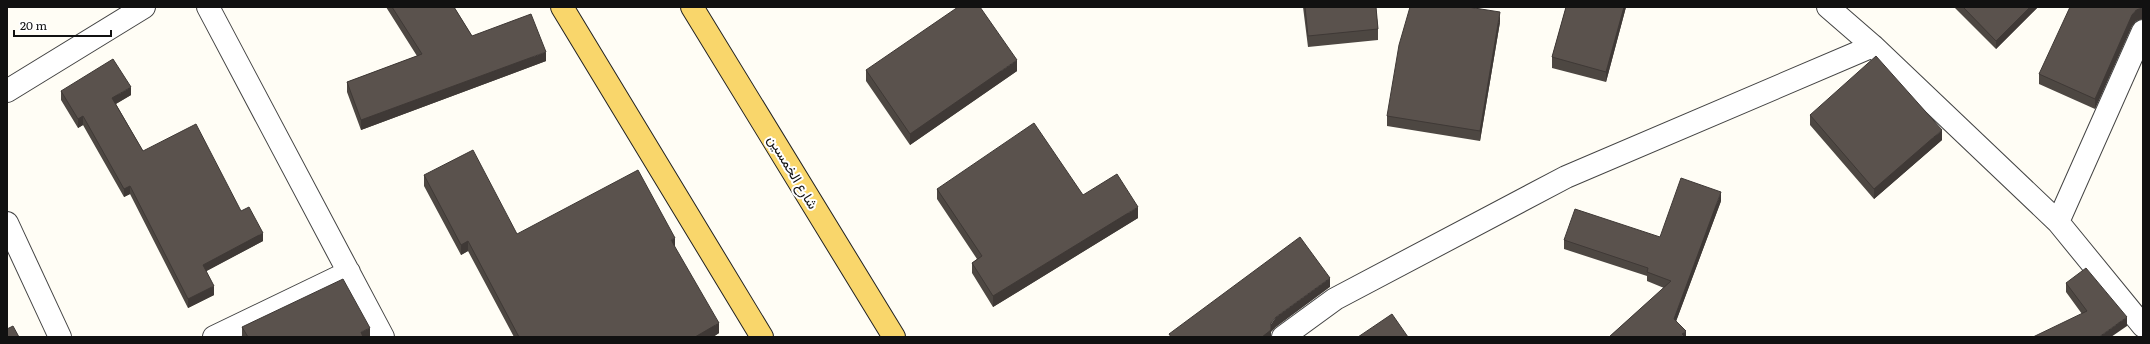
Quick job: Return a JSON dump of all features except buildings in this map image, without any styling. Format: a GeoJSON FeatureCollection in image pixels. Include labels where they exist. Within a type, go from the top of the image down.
{"type":"FeatureCollection","features":[{"type":"Feature","properties":{"kind":"main road"},"geometry":{"type":"LineString","coordinates":[[562,7],[762,337]]}},
{"type":"Feature","properties":{"kind":"main road","name":"شارع الخمسين"},"geometry":{"type":"LineString","coordinates":[[692,7],[894,337]]}},
{"type":"Feature","properties":{"kind":"street"},"geometry":{"type":"LineString","coordinates":[[7,91],[144,7]]}},
{"type":"Feature","properties":{"kind":"street"},"geometry":{"type":"LineString","coordinates":[[208,7],[383,337]]}},
{"type":"Feature","properties":{"kind":"street"},"geometry":{"type":"LineString","coordinates":[[1828,7],[1873,46],[2058,222],[2143,326]]}},
{"type":"Feature","properties":{"kind":"street"},"geometry":{"type":"LineString","coordinates":[[2058,222],[2143,31]]}},
{"type":"Feature","properties":{"kind":"street"},"geometry":{"type":"LineString","coordinates":[[1283,337],[1335,299],[1566,177],[1873,46]]}},
{"type":"Feature","properties":{"kind":"street"},"geometry":{"type":"LineString","coordinates":[[7,223],[60,337]]}},
{"type":"Feature","properties":{"kind":"street"},"geometry":{"type":"LineString","coordinates":[[214,337],[348,272]]}}]}
